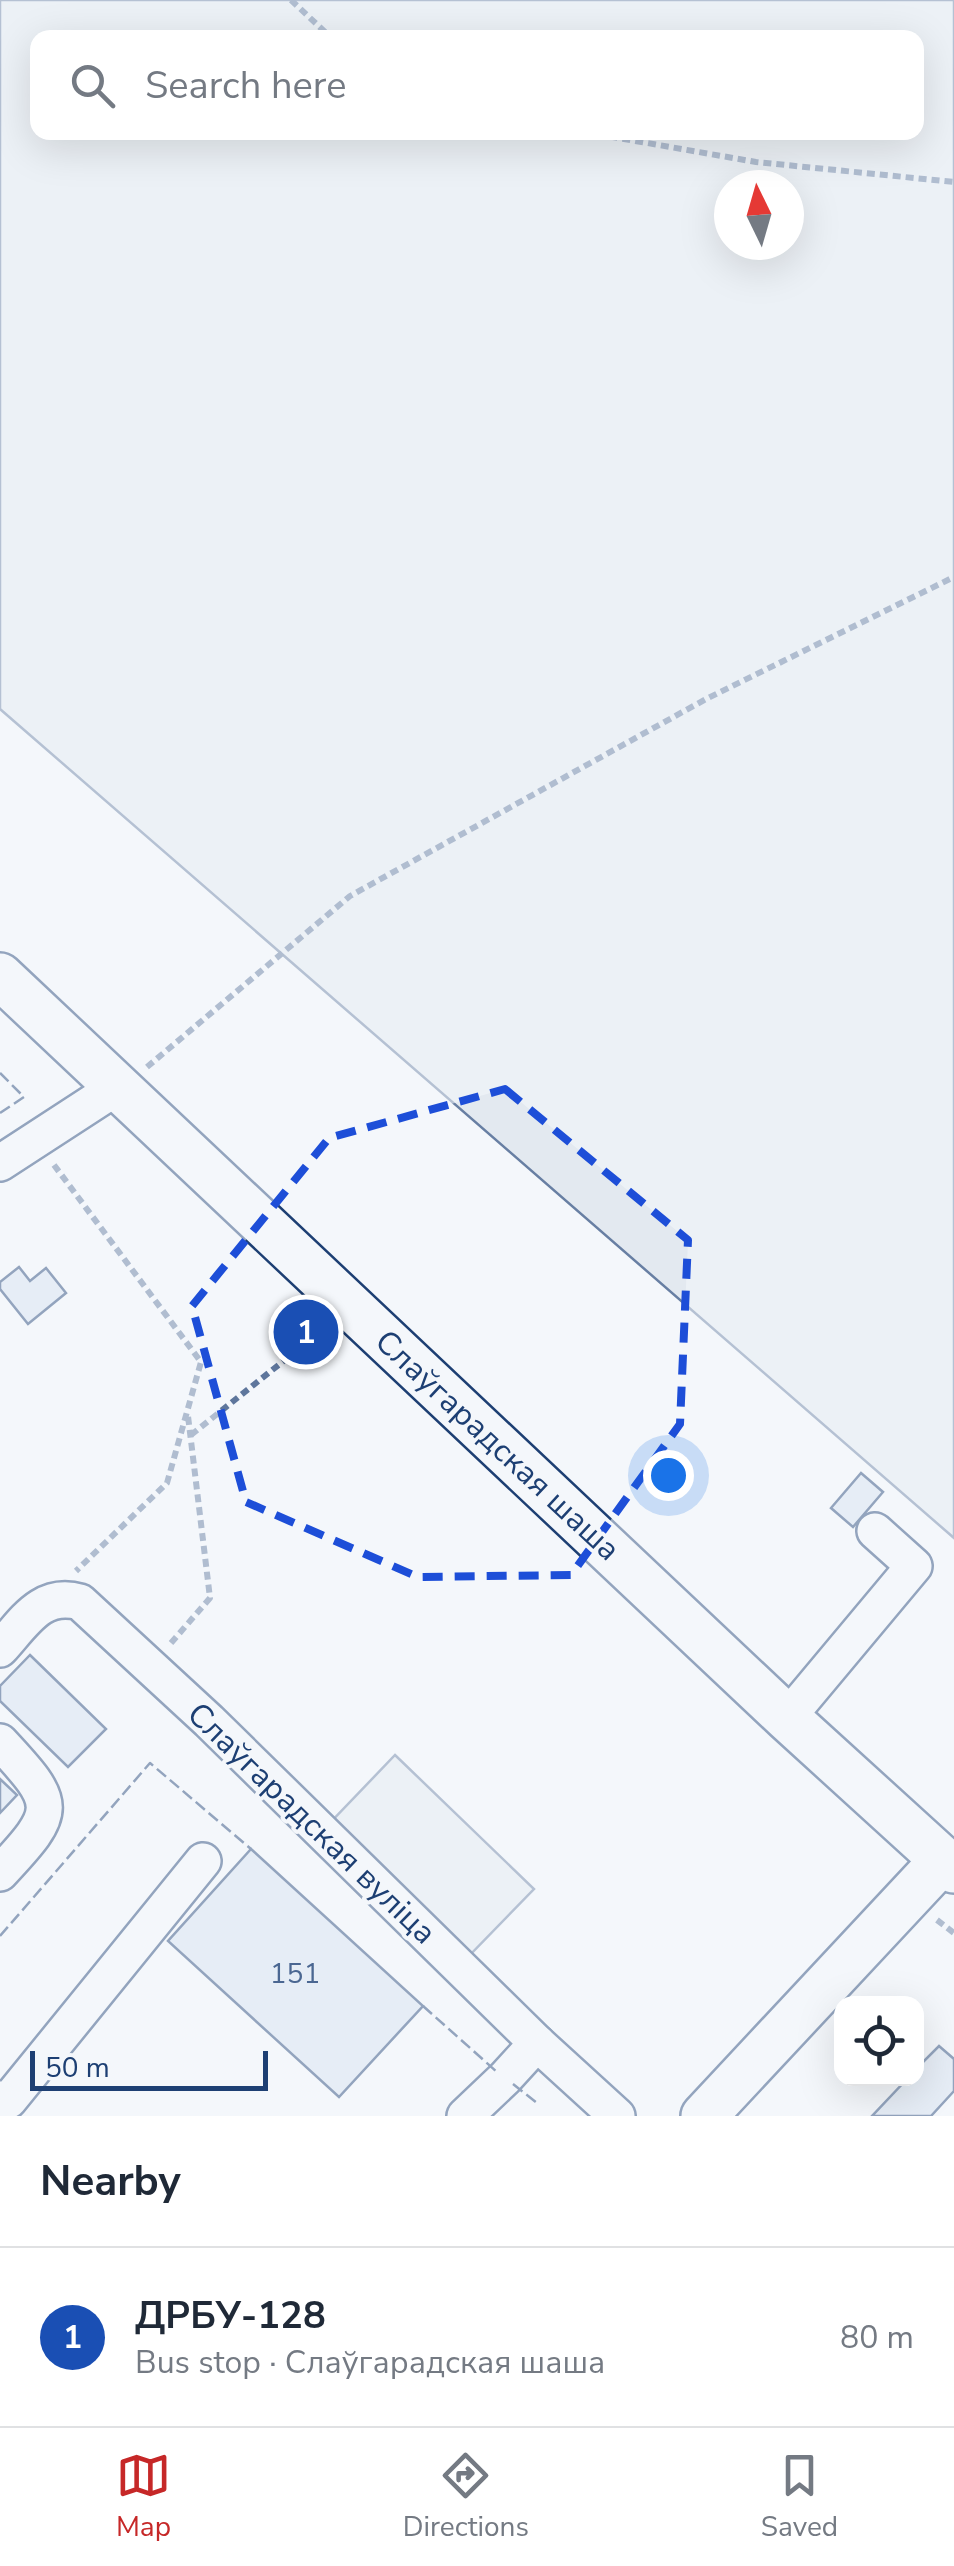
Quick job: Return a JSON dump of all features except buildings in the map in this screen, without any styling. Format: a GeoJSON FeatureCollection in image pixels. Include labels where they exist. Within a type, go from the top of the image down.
{"type":"FeatureCollection","features":[{"type":"Feature","properties":{"kind":"main road","name":"Слаўгарадская шаша"},"geometry":{"type":"LineString","coordinates":[[0,976],[948,1865]]}},
{"type":"Feature","properties":{"kind":"main road"},"geometry":{"type":"LineString","coordinates":[[704,2116],[948,1865]]}},
{"type":"Feature","properties":{"kind":"street"},"geometry":{"type":"LineString","coordinates":[[0,1162],[117,1087]]}},
{"type":"Feature","properties":{"kind":"street"},"geometry":{"type":"LineString","coordinates":[[788,1718],[914,1566],[875,1531]]}},
{"type":"Feature","properties":{"kind":"street","name":"Слаўгарадская вуліца"},"geometry":{"type":"LineString","coordinates":[[39,1606],[65,1598],[80,1602],[209,1720],[616,2116]]}},
{"type":"Feature","properties":{"kind":"street"},"geometry":{"type":"LineString","coordinates":[[0,1649],[39,1606]]}},
{"type":"Feature","properties":{"kind":"street"},"geometry":{"type":"LineString","coordinates":[[0,1742],[34,1778],[45,1803],[37,1830],[0,1873]]}},
{"type":"Feature","properties":{"kind":"street"},"geometry":{"type":"LineString","coordinates":[[0,2099],[10,2100],[204,1861]]}},
{"type":"Feature","properties":{"kind":"street"},"geometry":{"type":"LineString","coordinates":[[464,2116],[537,2043]]}},
{"type":"Feature","properties":{"kind":"path"},"geometry":{"type":"LineString","coordinates":[[291,0],[324,30]]}},
{"type":"Feature","properties":{"kind":"path"},"geometry":{"type":"LineString","coordinates":[[630,140],[756,162],[954,182]]}},
{"type":"Feature","properties":{"kind":"path"},"geometry":{"type":"LineString","coordinates":[[117,1087],[146,1068],[350,896],[706,699],[954,577]]}},
{"type":"Feature","properties":{"kind":"path"},"geometry":{"type":"LineString","coordinates":[[35,1140],[201,1362],[167,1484],[39,1606]]}},
{"type":"Feature","properties":{"kind":"path"},"geometry":{"type":"LineString","coordinates":[[190,1436],[311,1338]]}},
{"type":"Feature","properties":{"kind":"path"},"geometry":{"type":"LineString","coordinates":[[150,1666],[210,1598],[188,1410]]}},
{"type":"Feature","properties":{"kind":"highlighted area"},"geometry":{"type":"Polygon","coordinates":[[[505,1089],[688,1240],[680,1424],[571,1575],[418,1577],[246,1502],[192,1306],[329,1138],[505,1089]]]}},
{"type":"Feature","properties":{"kind":"shaded area"},"geometry":{"type":"Polygon","coordinates":[[[0,0],[954,0],[954,1538],[0,709],[0,0]]]}},
{"type":"Feature","properties":{"kind":"shaded area"},"geometry":{"type":"Polygon","coordinates":[[[395,1755],[534,1889],[465,1960],[327,1826],[395,1755]]]}},
{"type":"Feature","properties":{"kind":"fence"},"geometry":{"type":"LineString","coordinates":[[0,1073],[24,1097],[0,1113]]}},
{"type":"Feature","properties":{"kind":"fence"},"geometry":{"type":"LineString","coordinates":[[0,1936],[150,1763],[251,1849]]}},
{"type":"Feature","properties":{"kind":"fence"},"geometry":{"type":"LineString","coordinates":[[423,2006],[497,2072]]}},
{"type":"Feature","properties":{"kind":"fence"},"geometry":{"type":"LineString","coordinates":[[513,2084],[537,2103]]}},
{"type":"Feature","properties":{"kind":"place","name":"ДРБУ-128"},"geometry":{"type":"Point","coordinates":[306,1332]}}]}
